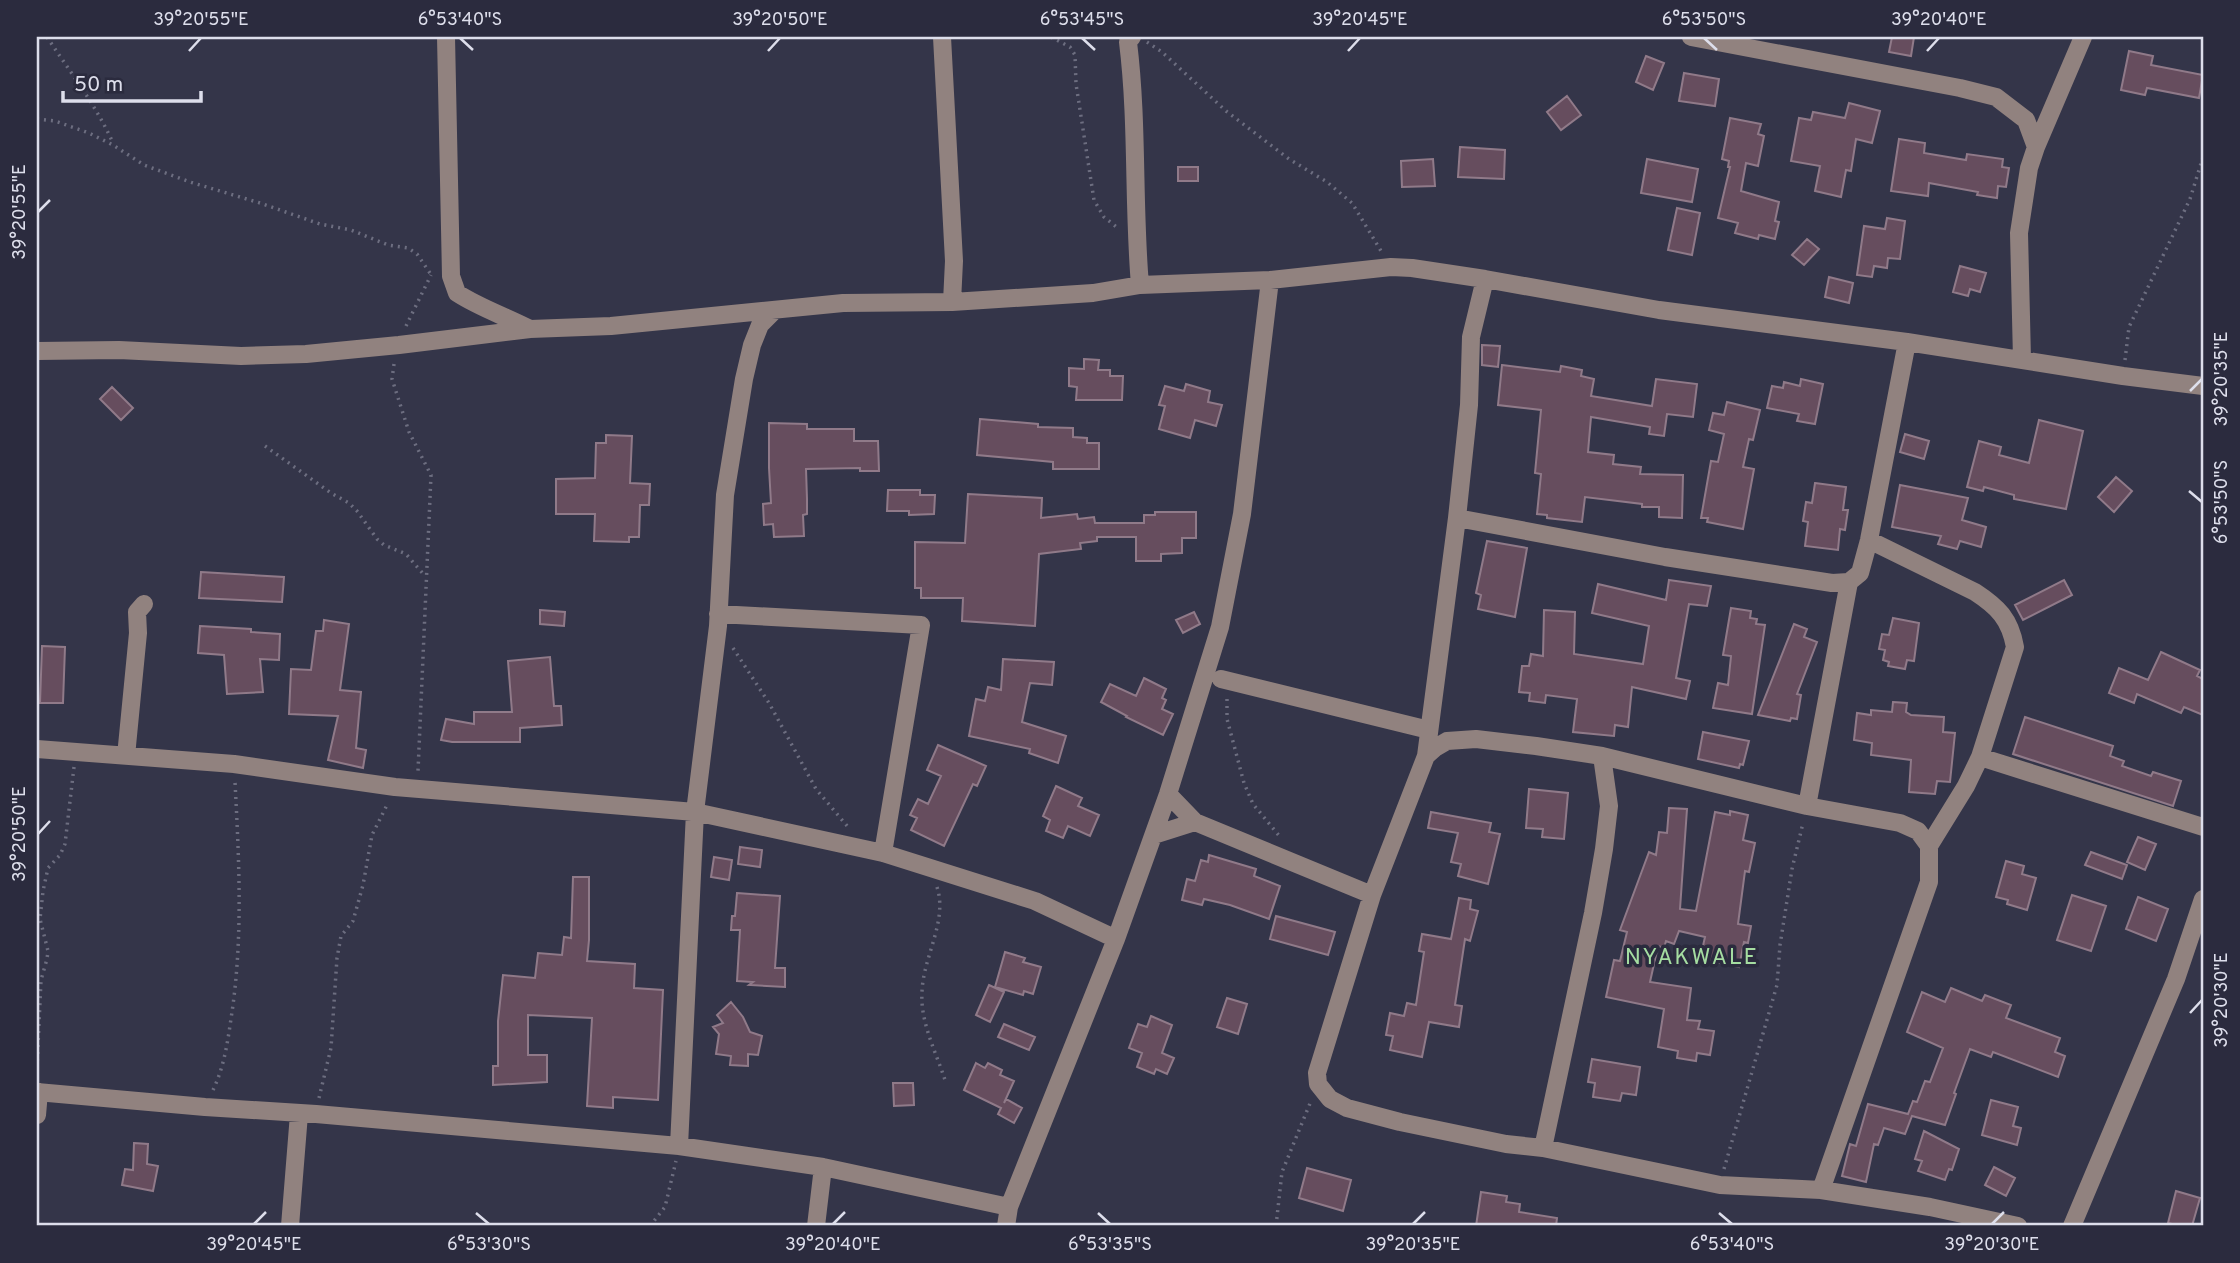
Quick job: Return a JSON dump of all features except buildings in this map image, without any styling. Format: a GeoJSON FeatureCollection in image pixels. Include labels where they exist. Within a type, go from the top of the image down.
{"type":"FeatureCollection","features":[{"type":"Feature","properties":{"kind":"street"},"geometry":{"type":"LineString","coordinates":[[446,37],[451,276],[457,293],[491,313],[530,329]]}},
{"type":"Feature","properties":{"kind":"street"},"geometry":{"type":"LineString","coordinates":[[942,37],[954,261],[953,302]]}},
{"type":"Feature","properties":{"kind":"street"},"geometry":{"type":"LineString","coordinates":[[1132,37],[1128,42],[1132,74],[1136,244],[1140,285]]}},
{"type":"Feature","properties":{"kind":"street"},"geometry":{"type":"LineString","coordinates":[[1691,37],[1947,85],[1996,97],[2026,120],[2036,147]]}},
{"type":"Feature","properties":{"kind":"street"},"geometry":{"type":"LineString","coordinates":[[2022,359],[2019,233],[2029,168],[2083,37]]}},
{"type":"Feature","properties":{"kind":"street"},"geometry":{"type":"LineString","coordinates":[[37,351],[119,350],[276,355],[399,345],[530,329],[611,326],[843,303],[953,302],[1093,293],[1140,285],[1270,279],[1391,267],[1485,279],[1659,310],[1907,342],[2203,386]]}},
{"type":"Feature","properties":{"kind":"street"},"geometry":{"type":"LineString","coordinates":[[1006,1226],[1009,1208],[1116,939],[1154,835],[1220,627],[1242,514],[1270,279]]}},
{"type":"Feature","properties":{"kind":"street"},"geometry":{"type":"LineString","coordinates":[[1485,279],[1471,337],[1469,405],[1457,518],[1426,756],[1372,895],[1317,1073],[1318,1084],[1330,1099],[1348,1108],[1506,1144],[1543,1148],[1720,1185],[1821,1191],[1930,1207],[2018,1226]]}},
{"type":"Feature","properties":{"kind":"street"},"geometry":{"type":"LineString","coordinates":[[679,1146],[695,812],[718,620],[725,495],[752,345],[760,325],[774,311]]}},
{"type":"Feature","properties":{"kind":"street"},"geometry":{"type":"LineString","coordinates":[[1457,518],[1665,557],[1832,583],[1849,582],[1860,573],[1870,540],[1907,342]]}},
{"type":"Feature","properties":{"kind":"street"},"geometry":{"type":"LineString","coordinates":[[1821,1191],[1929,881],[1929,846],[1966,786],[1980,757],[2015,647],[2012,631],[2006,620],[1990,603],[1975,592],[1870,540]]}},
{"type":"Feature","properties":{"kind":"street"},"geometry":{"type":"LineString","coordinates":[[1807,806],[1849,582]]}},
{"type":"Feature","properties":{"kind":"street"},"geometry":{"type":"LineString","coordinates":[[126,756],[138,633],[137,612],[144,604]]}},
{"type":"Feature","properties":{"kind":"street"},"geometry":{"type":"LineString","coordinates":[[718,620],[921,625],[875,851]]}},
{"type":"Feature","properties":{"kind":"street"},"geometry":{"type":"LineString","coordinates":[[1222,679],[1429,730]]}},
{"type":"Feature","properties":{"kind":"street"},"geometry":{"type":"LineString","coordinates":[[1426,756],[1447,741],[1476,738],[1602,756],[1807,806],[1900,823],[1917,831],[1929,846]]}},
{"type":"Feature","properties":{"kind":"street"},"geometry":{"type":"LineString","coordinates":[[37,750],[234,764],[395,787],[695,812],[875,851],[1035,901],[1116,939]]}},
{"type":"Feature","properties":{"kind":"street"},"geometry":{"type":"LineString","coordinates":[[1543,1148],[1604,849],[1609,806],[1602,756]]}},
{"type":"Feature","properties":{"kind":"street"},"geometry":{"type":"LineString","coordinates":[[1980,757],[2203,827]]}},
{"type":"Feature","properties":{"kind":"street"},"geometry":{"type":"LineString","coordinates":[[1168,794],[1195,822],[1372,895]]}},
{"type":"Feature","properties":{"kind":"street"},"geometry":{"type":"LineString","coordinates":[[1154,835],[1195,822]]}},
{"type":"Feature","properties":{"kind":"street"},"geometry":{"type":"LineString","coordinates":[[2072,1226],[2176,979],[2203,899]]}},
{"type":"Feature","properties":{"kind":"street"},"geometry":{"type":"LineString","coordinates":[[37,1115],[38,1092],[679,1146],[823,1167],[1009,1208]]}},
{"type":"Feature","properties":{"kind":"street"},"geometry":{"type":"LineString","coordinates":[[290,1226],[307,1114]]}},
{"type":"Feature","properties":{"kind":"street"},"geometry":{"type":"LineString","coordinates":[[816,1226],[823,1167]]}},
{"type":"Feature","properties":{"kind":"path"},"geometry":{"type":"LineString","coordinates":[[47,37],[95,109],[113,145]]}},
{"type":"Feature","properties":{"kind":"path"},"geometry":{"type":"LineString","coordinates":[[1051,37],[1070,47],[1075,55],[1076,84],[1094,200],[1104,217],[1136,244]]}},
{"type":"Feature","properties":{"kind":"path"},"geometry":{"type":"LineString","coordinates":[[1139,37],[1161,52],[1226,111],[1289,159],[1327,182],[1352,203],[1391,267]]}},
{"type":"Feature","properties":{"kind":"path"},"geometry":{"type":"LineString","coordinates":[[37,118],[55,121],[89,133],[144,165],[320,224],[351,230],[388,245],[408,248],[417,254],[431,275],[457,293]]}},
{"type":"Feature","properties":{"kind":"path"},"geometry":{"type":"LineString","coordinates":[[2123,376],[2129,327],[2186,208],[2203,157]]}},
{"type":"Feature","properties":{"kind":"path"},"geometry":{"type":"LineString","coordinates":[[417,787],[431,475],[409,432],[392,379],[399,345],[431,275]]}},
{"type":"Feature","properties":{"kind":"path"},"geometry":{"type":"LineString","coordinates":[[265,446],[349,503],[377,539],[384,545],[406,554],[426,577]]}},
{"type":"Feature","properties":{"kind":"path"},"geometry":{"type":"LineString","coordinates":[[718,620],[769,703],[816,789],[875,851]]}},
{"type":"Feature","properties":{"kind":"path"},"geometry":{"type":"LineString","coordinates":[[1222,679],[1227,692],[1227,719],[1244,783],[1252,804],[1280,836],[1287,860]]}},
{"type":"Feature","properties":{"kind":"path"},"geometry":{"type":"LineString","coordinates":[[37,1068],[41,980],[48,951],[40,919],[48,868],[60,855],[65,844],[75,752]]}},
{"type":"Feature","properties":{"kind":"path"},"geometry":{"type":"LineString","coordinates":[[205,1107],[226,1055],[237,981],[241,889],[234,764]]}},
{"type":"Feature","properties":{"kind":"path"},"geometry":{"type":"LineString","coordinates":[[307,1114],[331,1048],[341,936],[353,921],[372,835],[395,787]]}},
{"type":"Feature","properties":{"kind":"path"},"geometry":{"type":"LineString","coordinates":[[1720,1185],[1777,985],[1790,881],[1807,806]]}},
{"type":"Feature","properties":{"kind":"path"},"geometry":{"type":"LineString","coordinates":[[931,868],[941,900],[936,931],[925,969],[922,1005],[945,1080]]}},
{"type":"Feature","properties":{"kind":"path"},"geometry":{"type":"LineString","coordinates":[[1276,1226],[1282,1172],[1318,1084]]}},
{"type":"Feature","properties":{"kind":"path"},"geometry":{"type":"LineString","coordinates":[[650,1226],[665,1207],[679,1146]]}},
{"type":"Feature","properties":{"kind":"district","name":"NYAKWALE"},"geometry":{"type":"Point","coordinates":[1692,958]}}]}
